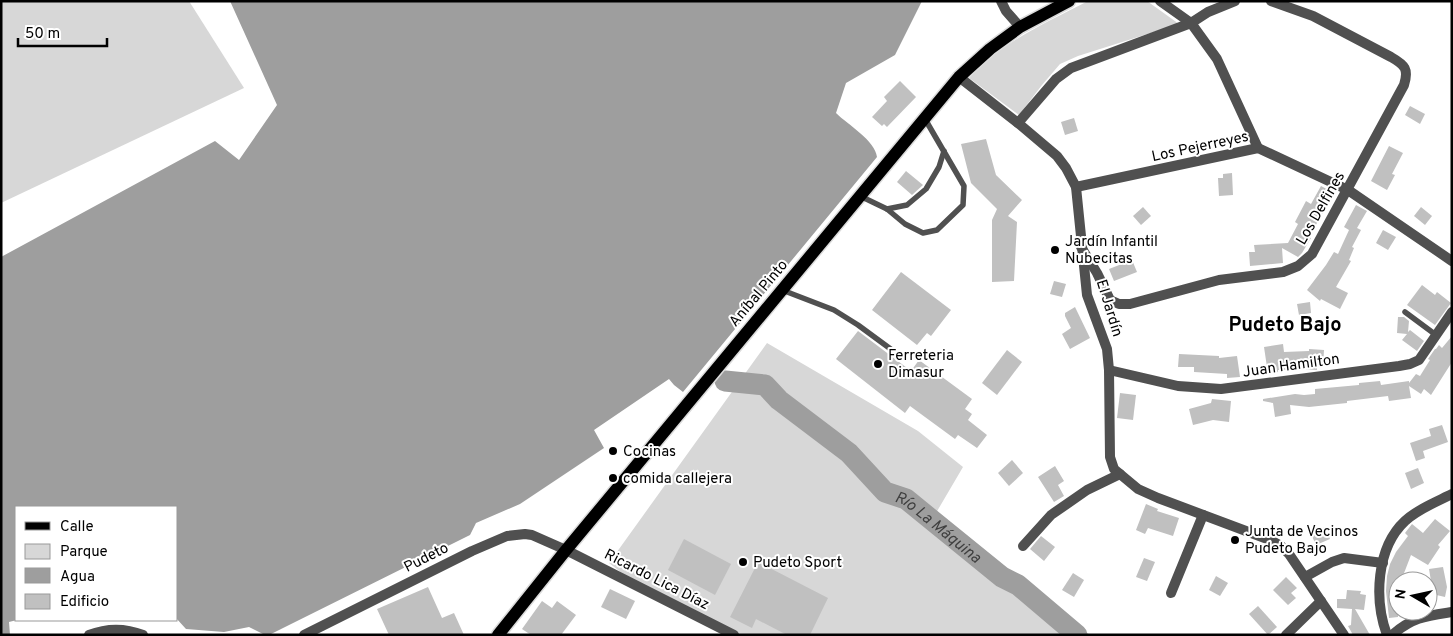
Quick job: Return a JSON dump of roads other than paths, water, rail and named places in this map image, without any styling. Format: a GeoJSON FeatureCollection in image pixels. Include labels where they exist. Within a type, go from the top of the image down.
{"type":"FeatureCollection","features":[{"type":"Feature","properties":{"kind":"main road","name":"Aníbal Pinto"},"geometry":{"type":"LineString","coordinates":[[498,635],[566,550],[959,77],[990,49],[1020,27],[1069,1]]}},
{"type":"Feature","properties":{"kind":"street"},"geometry":{"type":"LineString","coordinates":[[1001,1],[1006,11],[1020,27]]}},
{"type":"Feature","properties":{"kind":"street"},"geometry":{"type":"LineString","coordinates":[[1160,1],[1191,23],[1217,59],[1258,148]]}},
{"type":"Feature","properties":{"kind":"street"},"geometry":{"type":"LineString","coordinates":[[1018,123],[1056,79],[1070,68],[1191,23],[1208,12],[1235,1]]}},
{"type":"Feature","properties":{"kind":"street","name":"Los Delfines"},"geometry":{"type":"LineString","coordinates":[[1081,246],[1110,300],[1118,304],[1130,304],[1219,280],[1283,272],[1298,266],[1312,254],[1404,85],[1407,74],[1401,63],[1391,57],[1313,16],[1271,1]]}},
{"type":"Feature","properties":{"kind":"street","name":"El Jardín"},"geometry":{"type":"LineString","coordinates":[[959,77],[1057,156],[1066,168],[1076,188],[1087,295],[1107,349],[1110,370],[1110,457],[1114,468],[1138,489],[1270,540],[1281,546],[1289,554],[1344,635]]}},
{"type":"Feature","properties":{"kind":"street","name":"Los Pejerreyes"},"geometry":{"type":"LineString","coordinates":[[1076,188],[1258,148],[1348,190],[1452,261]]}},
{"type":"Feature","properties":{"kind":"street","name":"Juan Hamilton"},"geometry":{"type":"LineString","coordinates":[[1110,370],[1178,386],[1220,389],[1410,364],[1419,360],[1452,312]]}},
{"type":"Feature","properties":{"kind":"street"},"geometry":{"type":"LineString","coordinates":[[1023,546],[1051,515],[1087,490],[1120,474]]}},
{"type":"Feature","properties":{"kind":"street"},"geometry":{"type":"LineString","coordinates":[[1387,635],[1380,613],[1379,599],[1380,578],[1390,541],[1403,522],[1452,494]]}},
{"type":"Feature","properties":{"kind":"street"},"geometry":{"type":"LineString","coordinates":[[1171,593],[1203,515]]}},
{"type":"Feature","properties":{"kind":"street","name":"Pudeto"},"geometry":{"type":"LineString","coordinates":[[304,635],[472,551],[507,536],[532,535],[566,550]]}},
{"type":"Feature","properties":{"kind":"street","name":"Ricardo Lica Díaz"},"geometry":{"type":"LineString","coordinates":[[566,550],[734,635]]}},
{"type":"Feature","properties":{"kind":"street"},"geometry":{"type":"LineString","coordinates":[[1305,578],[1332,562],[1344,558],[1383,563]]}},
{"type":"Feature","properties":{"kind":"street"},"geometry":{"type":"LineString","coordinates":[[1286,635],[1321,602]]}},
{"type":"Feature","properties":{"kind":"street"},"geometry":{"type":"LineString","coordinates":[[1392,635],[1402,626],[1424,616],[1452,612]]}},
{"type":"Feature","properties":{"kind":"street"},"geometry":{"type":"LineString","coordinates":[[89,635],[109,629],[143,635]]}},
{"type":"Feature","properties":{"kind":"lane"},"geometry":{"type":"LineString","coordinates":[[860,196],[887,209],[906,224],[923,233],[938,230],[962,205],[964,186],[925,118]]}},
{"type":"Feature","properties":{"kind":"lane"},"geometry":{"type":"LineString","coordinates":[[887,209],[907,205],[926,189],[939,167],[944,151]]}},
{"type":"Feature","properties":{"kind":"lane"},"geometry":{"type":"LineString","coordinates":[[782,290],[834,310],[892,350]]}},
{"type":"Feature","properties":{"kind":"lane"},"geometry":{"type":"LineString","coordinates":[[1405,312],[1436,335]]}},
{"type":"Feature","properties":{"kind":"water"},"geometry":{"type":"Polygon","coordinates":[[[230,1],[922,1],[895,55],[846,83],[836,113],[866,139],[877,157],[683,392],[669,379],[594,430],[604,448],[520,504],[476,523],[470,535],[269,635],[249,627],[224,632],[186,629],[178,620],[178,506],[15,506],[15,620],[9,622],[10,635],[1,635],[1,257],[215,141],[239,160],[277,105],[230,1]]]}},
{"type":"Feature","properties":{"kind":"waterway","name":"Río La Máquina"},"geometry":{"type":"LineString","coordinates":[[725,381],[765,385],[779,400],[849,453],[885,492],[906,499],[1002,577],[1018,585],[1077,635]]}},
{"type":"Feature","properties":{"kind":"place","name":"Jardín Infantil Nubecitas"},"geometry":{"type":"Point","coordinates":[1055,250]}},
{"type":"Feature","properties":{"kind":"place","name":"Ferreteria Dimasur"},"geometry":{"type":"Point","coordinates":[878,364]}},
{"type":"Feature","properties":{"kind":"place","name":"Cocinas"},"geometry":{"type":"Point","coordinates":[613,451]}},
{"type":"Feature","properties":{"kind":"place","name":"comida callejera"},"geometry":{"type":"Point","coordinates":[613,478]}},
{"type":"Feature","properties":{"kind":"place","name":"Junta de Vecinos Pudeto Bajo"},"geometry":{"type":"Point","coordinates":[1235,540]}},
{"type":"Feature","properties":{"kind":"place","name":"Pudeto Sport"},"geometry":{"type":"Point","coordinates":[743,562]}},
{"type":"Feature","properties":{"kind":"district","name":"Pudeto Bajo"},"geometry":{"type":"Point","coordinates":[1285,324]}}]}
